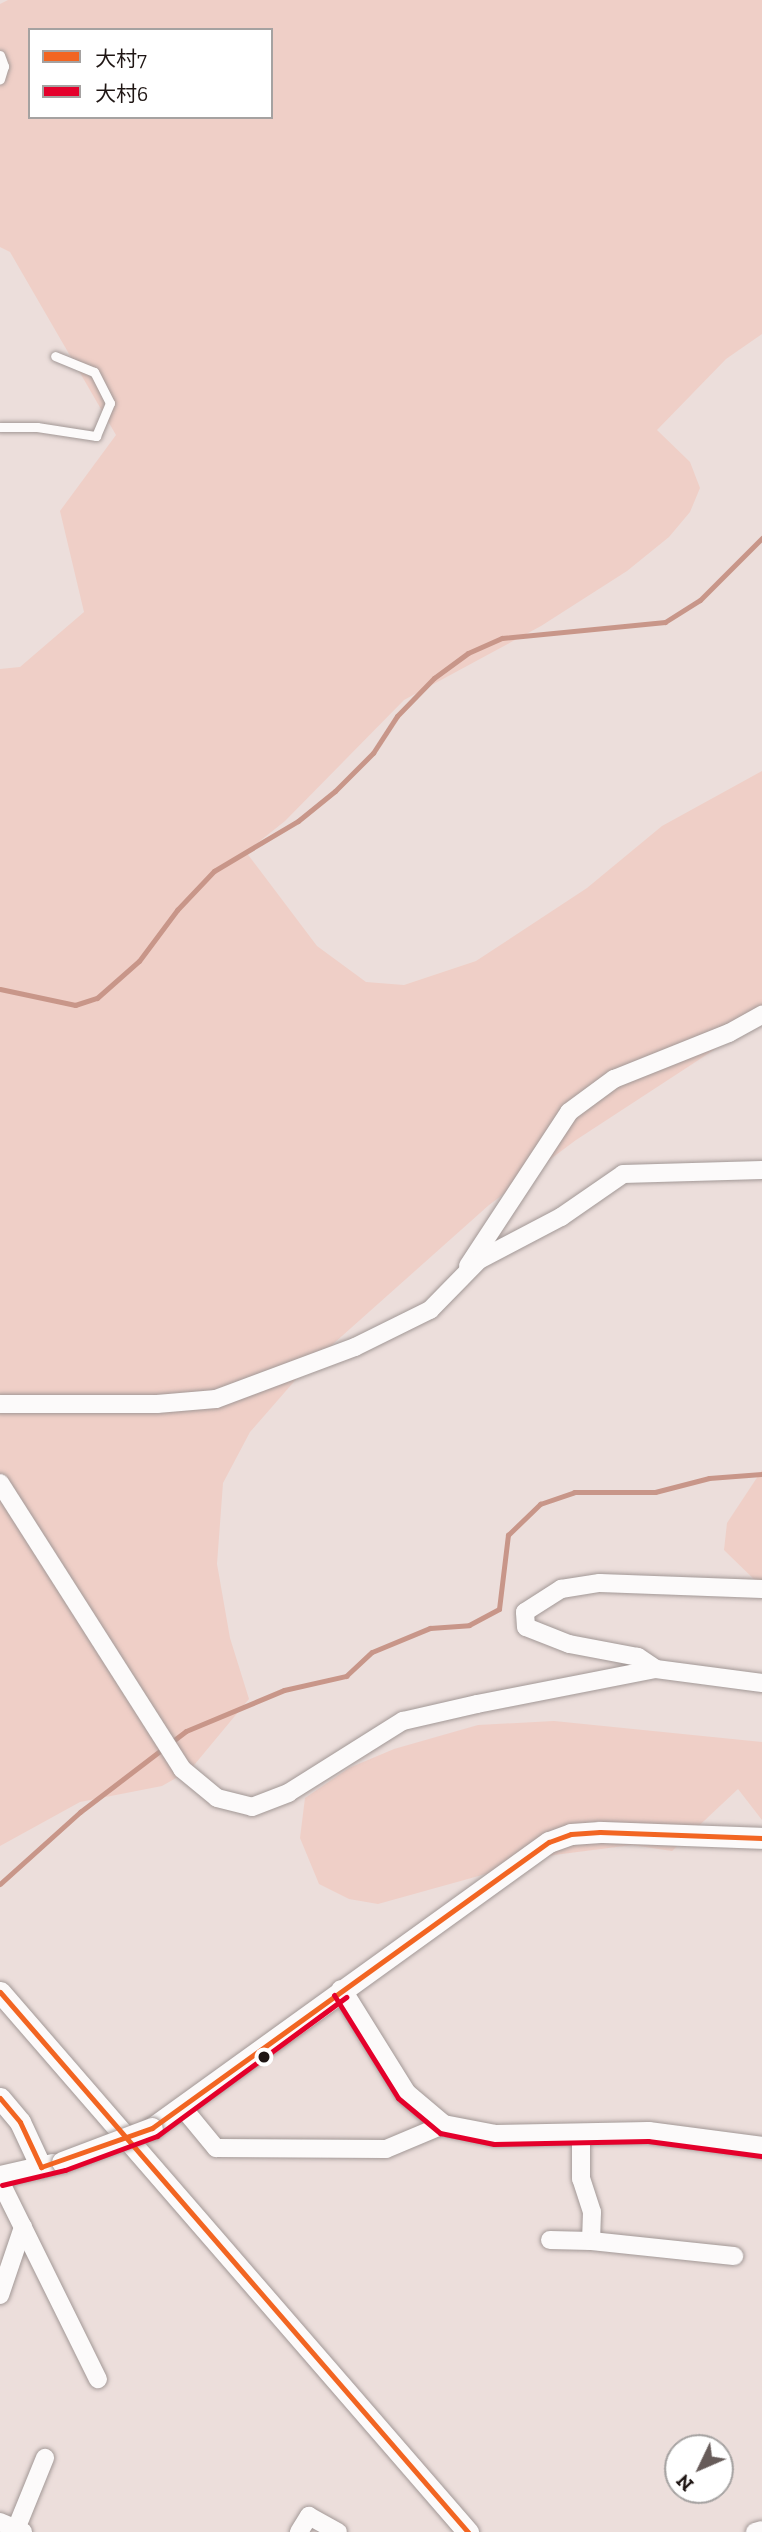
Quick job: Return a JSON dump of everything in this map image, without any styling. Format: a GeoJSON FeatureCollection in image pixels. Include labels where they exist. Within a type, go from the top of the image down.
{"type":"FeatureCollection","features":[{"type":"Feature","properties":{"kind":"street"},"geometry":{"type":"LineString","coordinates":[[459,1281],[569,1112],[614,1079],[729,1033],[762,1015]]}},
{"type":"Feature","properties":{"kind":"street"},"geometry":{"type":"LineString","coordinates":[[0,1404],[157,1404],[216,1399],[368,1341],[430,1310],[479,1260],[561,1217],[623,1174],[762,1170]]}},
{"type":"Feature","properties":{"kind":"street"},"geometry":{"type":"LineString","coordinates":[[0,1483],[182,1769],[218,1798],[252,1807],[288,1793],[403,1721],[656,1669],[762,1684]]}},
{"type":"Feature","properties":{"kind":"street"},"geometry":{"type":"LineString","coordinates":[[656,1669],[638,1657],[569,1644],[526,1628],[525,1612],[561,1589],[600,1583],[762,1590]]}},
{"type":"Feature","properties":{"kind":"street"},"geometry":{"type":"LineString","coordinates":[[98,2379],[0,2179],[52,2165],[152,2128],[549,1842],[571,1834],[600,1832],[762,1838]]}},
{"type":"Feature","properties":{"kind":"street"},"geometry":{"type":"LineString","coordinates":[[341,1990],[405,2093],[443,2125],[495,2136],[648,2132],[762,2147]]}},
{"type":"Feature","properties":{"kind":"street"},"geometry":{"type":"LineString","coordinates":[[0,1992],[468,2532]]}},
{"type":"Feature","properties":{"kind":"street"},"geometry":{"type":"LineString","coordinates":[[0,2098],[52,2165]]}},
{"type":"Feature","properties":{"kind":"street"},"geometry":{"type":"LineString","coordinates":[[183,2108],[216,2148],[386,2149],[443,2125]]}},
{"type":"Feature","properties":{"kind":"street"},"geometry":{"type":"LineString","coordinates":[[582,2134],[581,2179],[592,2212],[591,2241]]}},
{"type":"Feature","properties":{"kind":"street"},"geometry":{"type":"LineString","coordinates":[[0,2295],[23,2227]]}},
{"type":"Feature","properties":{"kind":"street"},"geometry":{"type":"LineString","coordinates":[[550,2240],[591,2241],[734,2256]]}},
{"type":"Feature","properties":{"kind":"street"},"geometry":{"type":"LineString","coordinates":[[13,2528],[45,2458]]}},
{"type":"Feature","properties":{"kind":"street"},"geometry":{"type":"LineString","coordinates":[[299,2532],[309,2516],[338,2532]]}},
{"type":"Feature","properties":{"kind":"street"},"geometry":{"type":"LineString","coordinates":[[755,2532],[762,2530]]}},
{"type":"Feature","properties":{"kind":"lane"},"geometry":{"type":"LineString","coordinates":[[0,55],[4,66],[0,79]]}},
{"type":"Feature","properties":{"kind":"lane"},"geometry":{"type":"LineString","coordinates":[[0,427],[37,427],[96,436],[110,403],[94,372],[55,356]]}},
{"type":"Feature","properties":{"kind":"shaded area"},"geometry":{"type":"Polygon","coordinates":[[[8,0],[762,0],[762,334],[726,359],[657,430],[690,462],[700,488],[690,512],[669,537],[627,571],[541,626],[404,700],[285,821],[246,852],[317,946],[366,982],[404,985],[476,961],[587,888],[662,826],[762,771],[762,1009],[723,1044],[576,1140],[489,1205],[305,1369],[250,1432],[223,1483],[217,1564],[230,1638],[249,1699],[190,1770],[162,1786],[80,1802],[0,1846],[0,669],[20,667],[84,612],[60,511],[116,435],[10,252],[0,247],[0,4],[8,0]]]}},
{"type":"Feature","properties":{"kind":"shaded area"},"geometry":{"type":"Polygon","coordinates":[[[762,1470],[762,1587],[724,1550],[727,1523],[762,1470]]]}},
{"type":"Feature","properties":{"kind":"shaded area"},"geometry":{"type":"Polygon","coordinates":[[[554,1721],[762,1742],[762,1820],[738,1789],[672,1851],[632,1845],[554,1855],[378,1904],[349,1899],[319,1884],[300,1838],[305,1798],[349,1768],[394,1749],[478,1725],[554,1721]]]}},
{"type":"Feature","properties":{"kind":"waterway"},"geometry":{"type":"LineString","coordinates":[[0,989],[75,1005],[97,998],[139,961],[177,910],[214,871],[298,821],[335,791],[373,753],[397,716],[434,678],[468,653],[502,638],[665,622],[700,600],[762,538]]}},
{"type":"Feature","properties":{"kind":"waterway"},"geometry":{"type":"LineString","coordinates":[[0,1884],[80,1812],[186,1731],[284,1690],[346,1676],[372,1652],[430,1628],[469,1625],[499,1609],[508,1535],[540,1504],[574,1492],[655,1492],[709,1478],[762,1474]]}},
{"type":"Feature","properties":{"kind":"transit line","name":"大村7"},"geometry":{"type":"LineString","coordinates":[[41,2167],[152,2128],[549,1842],[571,1834],[600,1832],[762,1838]]}},
{"type":"Feature","properties":{"kind":"transit line","name":"大村7"},"geometry":{"type":"LineString","coordinates":[[0,1992],[468,2532]]}},
{"type":"Feature","properties":{"kind":"transit line","name":"大村6"},"geometry":{"type":"LineString","coordinates":[[334,1995],[398,2098],[440,2133],[494,2144],[648,2141],[761,2156]]}},
{"type":"Feature","properties":{"kind":"transit line","name":"大村6"},"geometry":{"type":"LineString","coordinates":[[2,2185],[65,2170],[157,2136],[346,1997]]}},
{"type":"Feature","properties":{"kind":"transit line","name":"大村7"},"geometry":{"type":"LineString","coordinates":[[0,2098],[20,2122],[41,2167]]}}]}
